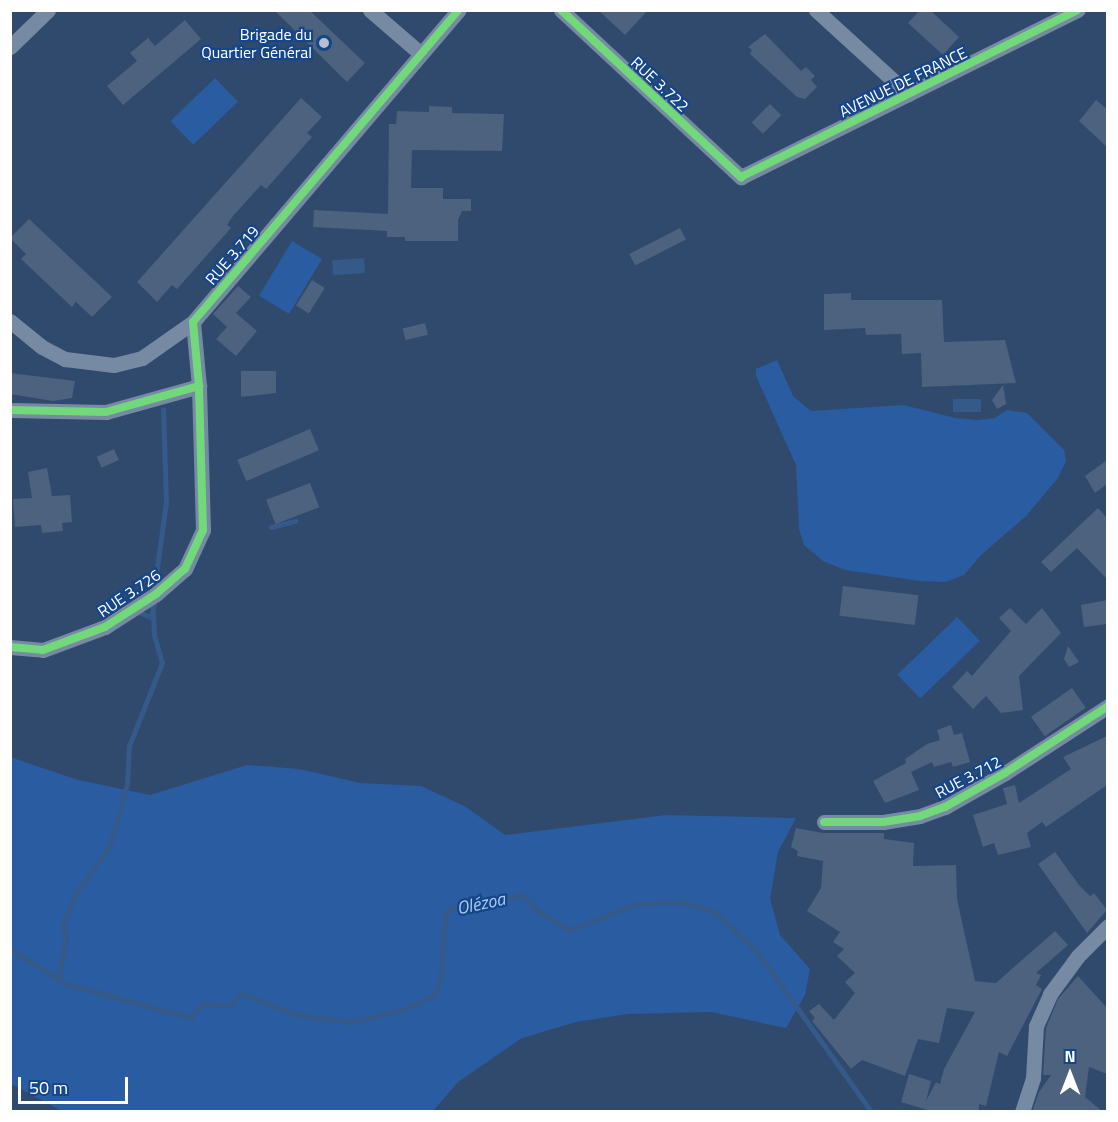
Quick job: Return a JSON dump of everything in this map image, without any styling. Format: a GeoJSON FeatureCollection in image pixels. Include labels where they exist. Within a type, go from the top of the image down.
{"type":"FeatureCollection","features":[{"type":"Feature","properties":{"kind":"street"},"geometry":{"type":"LineString","coordinates":[[10,47],[48,10]]}},
{"type":"Feature","properties":{"kind":"street"},"geometry":{"type":"LineString","coordinates":[[370,10],[422,54]]}},
{"type":"Feature","properties":{"kind":"street","name":"RUE 3.719"},"geometry":{"type":"LineString","coordinates":[[10,321],[25,335],[65,359],[114,365],[142,358],[192,322],[459,10]]}},
{"type":"Feature","properties":{"kind":"street","name":"RUE 3.722"},"geometry":{"type":"LineString","coordinates":[[561,10],[741,177]]}},
{"type":"Feature","properties":{"kind":"street"},"geometry":{"type":"LineString","coordinates":[[816,10],[908,94]]}},
{"type":"Feature","properties":{"kind":"street","name":"AVENUE DE FRANCE"},"geometry":{"type":"LineString","coordinates":[[741,177],[1078,10]]}},
{"type":"Feature","properties":{"kind":"street"},"geometry":{"type":"LineString","coordinates":[[10,410],[106,412],[199,386],[192,322]]}},
{"type":"Feature","properties":{"kind":"street","name":"RUE 3.726"},"geometry":{"type":"LineString","coordinates":[[10,648],[43,650],[105,627],[156,594],[185,569],[203,530],[199,386]]}},
{"type":"Feature","properties":{"kind":"street","name":"RUE 3.712"},"geometry":{"type":"LineString","coordinates":[[824,822],[883,822],[920,816],[945,807],[1005,773],[1107,706]]}},
{"type":"Feature","properties":{"kind":"street"},"geometry":{"type":"LineString","coordinates":[[1022,1112],[1034,1078],[1036,1026],[1050,994],[1078,956],[1107,926]]}},
{"type":"Feature","properties":{"kind":"shaded area"},"geometry":{"type":"Polygon","coordinates":[[[215,78],[238,102],[193,145],[170,121],[215,78]]]}},
{"type":"Feature","properties":{"kind":"shaded area"},"geometry":{"type":"Polygon","coordinates":[[[292,241],[322,259],[289,314],[259,296],[292,241]]]}},
{"type":"Feature","properties":{"kind":"shaded area"},"geometry":{"type":"Polygon","coordinates":[[[364,258],[365,273],[333,275],[332,260],[364,258]]]}},
{"type":"Feature","properties":{"kind":"shaded area"},"geometry":{"type":"Polygon","coordinates":[[[777,360],[793,396],[811,411],[903,405],[955,418],[978,420],[995,418],[1007,410],[1027,413],[1064,450],[1066,461],[1058,478],[1026,516],[980,556],[964,575],[946,582],[920,581],[845,570],[823,561],[804,545],[799,529],[796,465],[756,376],[756,369],[777,360]]]}},
{"type":"Feature","properties":{"kind":"shaded area"},"geometry":{"type":"Polygon","coordinates":[[[953,399],[981,399],[981,412],[953,412],[953,399]]]}},
{"type":"Feature","properties":{"kind":"shaded area"},"geometry":{"type":"Polygon","coordinates":[[[957,617],[980,641],[920,698],[897,675],[957,617]]]}},
{"type":"Feature","properties":{"kind":"shaded area"},"geometry":{"type":"Polygon","coordinates":[[[10,757],[78,780],[150,795],[247,765],[299,769],[360,783],[421,786],[466,807],[505,835],[666,815],[796,818],[778,852],[770,899],[780,935],[810,969],[805,995],[786,1028],[711,1012],[628,1014],[576,1022],[522,1038],[458,1082],[433,1111],[62,1111],[11,1084],[10,757]]]}},
{"type":"Feature","properties":{"kind":"building","name":"Brigade du Quartier Général"},"geometry":{"type":"Polygon","coordinates":[[[274,10],[309,10],[365,63],[347,82],[274,10]]]}},
{"type":"Feature","properties":{"kind":"building"},"geometry":{"type":"Polygon","coordinates":[[[598,10],[648,10],[625,35],[598,10]]]}},
{"type":"Feature","properties":{"kind":"building"},"geometry":{"type":"Polygon","coordinates":[[[920,10],[930,10],[959,37],[943,55],[908,23],[920,10]]]}},
{"type":"Feature","properties":{"kind":"building"},"geometry":{"type":"Polygon","coordinates":[[[185,20],[201,39],[123,105],[107,86],[137,61],[130,53],[148,38],[155,46],[185,20]]]}},
{"type":"Feature","properties":{"kind":"building"},"geometry":{"type":"Polygon","coordinates":[[[765,34],[801,71],[806,67],[815,76],[811,80],[817,87],[805,99],[797,97],[750,54],[752,50],[748,47],[765,34]]]}},
{"type":"Feature","properties":{"kind":"building"},"geometry":{"type":"Polygon","coordinates":[[[301,98],[322,117],[307,133],[312,137],[266,189],[261,185],[233,216],[227,225],[231,228],[177,289],[172,285],[157,302],[137,282],[301,98]]]}},
{"type":"Feature","properties":{"kind":"building"},"geometry":{"type":"Polygon","coordinates":[[[1096,100],[1107,109],[1107,147],[1079,121],[1096,100]]]}},
{"type":"Feature","properties":{"kind":"building"},"geometry":{"type":"Polygon","coordinates":[[[770,104],[781,115],[763,134],[752,122],[770,104]]]}},
{"type":"Feature","properties":{"kind":"building"},"geometry":{"type":"Polygon","coordinates":[[[429,106],[452,107],[452,113],[504,114],[502,151],[412,150],[411,188],[443,188],[443,199],[471,199],[471,211],[462,211],[458,220],[458,241],[405,241],[405,237],[387,237],[387,231],[313,227],[314,210],[388,214],[389,124],[396,124],[397,111],[429,112],[429,106]]]}},
{"type":"Feature","properties":{"kind":"building"},"geometry":{"type":"Polygon","coordinates":[[[29,219],[112,297],[92,317],[76,302],[72,307],[21,259],[26,254],[10,238],[29,219]]]}},
{"type":"Feature","properties":{"kind":"building"},"geometry":{"type":"Polygon","coordinates":[[[680,228],[686,240],[635,265],[629,254],[680,228]]]}},
{"type":"Feature","properties":{"kind":"building"},"geometry":{"type":"Polygon","coordinates":[[[312,280],[325,288],[309,313],[296,305],[312,280]]]}},
{"type":"Feature","properties":{"kind":"building"},"geometry":{"type":"Polygon","coordinates":[[[238,286],[251,297],[236,313],[257,331],[236,356],[216,339],[227,327],[213,314],[238,286]]]}},
{"type":"Feature","properties":{"kind":"building"},"geometry":{"type":"Polygon","coordinates":[[[851,293],[851,300],[942,300],[944,342],[1005,340],[1016,383],[922,387],[921,353],[902,354],[901,334],[866,335],[865,328],[824,330],[824,294],[851,293]]]}},
{"type":"Feature","properties":{"kind":"building"},"geometry":{"type":"Polygon","coordinates":[[[425,323],[428,335],[406,340],[403,329],[425,323]]]}},
{"type":"Feature","properties":{"kind":"building"},"geometry":{"type":"Polygon","coordinates":[[[241,371],[276,371],[276,393],[241,397],[241,371]]]}},
{"type":"Feature","properties":{"kind":"building"},"geometry":{"type":"Polygon","coordinates":[[[10,373],[75,381],[72,398],[53,401],[10,394],[10,373]]]}},
{"type":"Feature","properties":{"kind":"building"},"geometry":{"type":"Polygon","coordinates":[[[1003,385],[1006,404],[997,409],[992,400],[1003,385]]]}},
{"type":"Feature","properties":{"kind":"building"},"geometry":{"type":"Polygon","coordinates":[[[310,429],[319,450],[246,481],[237,460],[310,429]]]}},
{"type":"Feature","properties":{"kind":"building"},"geometry":{"type":"Polygon","coordinates":[[[114,449],[119,460],[102,468],[97,457],[114,449]]]}},
{"type":"Feature","properties":{"kind":"building"},"geometry":{"type":"Polygon","coordinates":[[[1107,460],[1107,484],[1095,493],[1085,476],[1107,460]]]}},
{"type":"Feature","properties":{"kind":"building"},"geometry":{"type":"Polygon","coordinates":[[[47,468],[52,496],[70,495],[72,522],[62,523],[63,531],[42,533],[41,525],[15,527],[13,499],[32,498],[28,472],[47,468]]]}},
{"type":"Feature","properties":{"kind":"building"},"geometry":{"type":"Polygon","coordinates":[[[310,483],[319,507],[275,524],[266,500],[310,483]]]}},
{"type":"Feature","properties":{"kind":"building"},"geometry":{"type":"Polygon","coordinates":[[[1098,508],[1107,518],[1107,579],[1077,548],[1051,572],[1041,562],[1098,508]]]}},
{"type":"Feature","properties":{"kind":"building"},"geometry":{"type":"Polygon","coordinates":[[[843,586],[918,595],[915,625],[839,616],[843,586]]]}},
{"type":"Feature","properties":{"kind":"building"},"geometry":{"type":"Polygon","coordinates":[[[1107,600],[1107,624],[1084,627],[1081,605],[1107,600]]]}},
{"type":"Feature","properties":{"kind":"building"},"geometry":{"type":"Polygon","coordinates":[[[1010,608],[1026,624],[1042,608],[1061,633],[1019,676],[1023,710],[1001,713],[986,696],[973,709],[952,687],[967,671],[972,676],[1011,631],[999,618],[1010,608]]]}},
{"type":"Feature","properties":{"kind":"building"},"geometry":{"type":"Polygon","coordinates":[[[1068,646],[1079,662],[1069,667],[1064,659],[1068,646]]]}},
{"type":"Feature","properties":{"kind":"building"},"geometry":{"type":"Polygon","coordinates":[[[1072,688],[1086,708],[1045,736],[1031,717],[1072,688]]]}},
{"type":"Feature","properties":{"kind":"building"},"geometry":{"type":"Polygon","coordinates":[[[951,725],[954,735],[962,733],[970,762],[953,767],[951,762],[934,767],[932,762],[911,772],[919,790],[885,803],[873,781],[906,763],[905,759],[927,744],[940,740],[937,730],[951,725]]]}},
{"type":"Feature","properties":{"kind":"building"},"geometry":{"type":"Polygon","coordinates":[[[1107,736],[1107,785],[1046,827],[1042,822],[1027,833],[1031,847],[998,855],[994,843],[983,847],[973,815],[1007,804],[1003,788],[1015,785],[1019,803],[1071,769],[1063,757],[1107,736]]]}},
{"type":"Feature","properties":{"kind":"building"},"geometry":{"type":"Polygon","coordinates":[[[796,828],[823,833],[884,833],[884,839],[914,843],[913,866],[956,865],[957,899],[975,981],[996,983],[1055,931],[1068,945],[1036,973],[1041,975],[1036,985],[1042,989],[1007,1056],[999,1052],[986,1106],[979,1104],[979,1112],[934,1112],[901,1102],[909,1074],[931,1081],[926,1101],[936,1082],[940,1084],[944,1069],[975,1012],[947,1008],[939,1043],[918,1039],[905,1076],[862,1060],[851,1069],[812,1021],[815,1018],[809,1011],[819,1004],[834,1020],[855,993],[845,982],[855,973],[837,956],[844,949],[833,942],[840,932],[807,911],[821,888],[823,861],[797,856],[798,851],[791,847],[796,828]]]}},
{"type":"Feature","properties":{"kind":"building"},"geometry":{"type":"Polygon","coordinates":[[[1055,852],[1079,885],[1090,896],[1094,893],[1107,910],[1087,933],[1038,864],[1055,852]]]}},
{"type":"Feature","properties":{"kind":"building"},"geometry":{"type":"Polygon","coordinates":[[[1078,976],[1107,1008],[1107,1074],[1089,1067],[1085,1097],[1103,1112],[1032,1112],[1039,1092],[1051,1075],[1043,1075],[1046,1028],[1058,999],[1078,976]]]}},
{"type":"Feature","properties":{"kind":"waterway"},"geometry":{"type":"LineString","coordinates":[[154,589],[166,503],[163,410]]}},
{"type":"Feature","properties":{"kind":"waterway"},"geometry":{"type":"LineString","coordinates":[[271,527],[295,521]]}},
{"type":"Feature","properties":{"kind":"waterway"},"geometry":{"type":"LineString","coordinates":[[59,978],[66,938],[63,925],[76,893],[110,846],[127,784],[129,746],[162,663],[154,635],[152,601]]}},
{"type":"Feature","properties":{"kind":"waterway"},"geometry":{"type":"LineString","coordinates":[[141,613],[151,617],[154,604]]}},
{"type":"Feature","properties":{"kind":"waterway","name":"Olézoa"},"geometry":{"type":"LineString","coordinates":[[10,949],[67,984],[191,1018],[203,1003],[230,1006],[240,995],[246,995],[294,1014],[350,1022],[402,1010],[434,996],[441,978],[445,914],[451,909],[471,904],[483,906],[522,895],[538,911],[570,930],[636,904],[681,902],[715,912],[757,951],[872,1112]]}},
{"type":"Feature","properties":{"kind":"cycle path"},"geometry":{"type":"LineString","coordinates":[[10,410],[106,412],[199,386],[193,322],[459,10]]}},
{"type":"Feature","properties":{"kind":"cycle path"},"geometry":{"type":"LineString","coordinates":[[561,10],[741,177],[1078,10]]}},
{"type":"Feature","properties":{"kind":"cycle path"},"geometry":{"type":"LineString","coordinates":[[10,647],[43,650],[105,627],[156,594],[185,569],[203,530],[199,386]]}},
{"type":"Feature","properties":{"kind":"cycle path"},"geometry":{"type":"LineString","coordinates":[[824,822],[883,822],[920,816],[945,807],[1005,773],[1108,706]]}},
{"type":"Feature","properties":{"kind":"place","name":"Brigade du Quartier Général"},"geometry":{"type":"Point","coordinates":[324,43]}}]}
